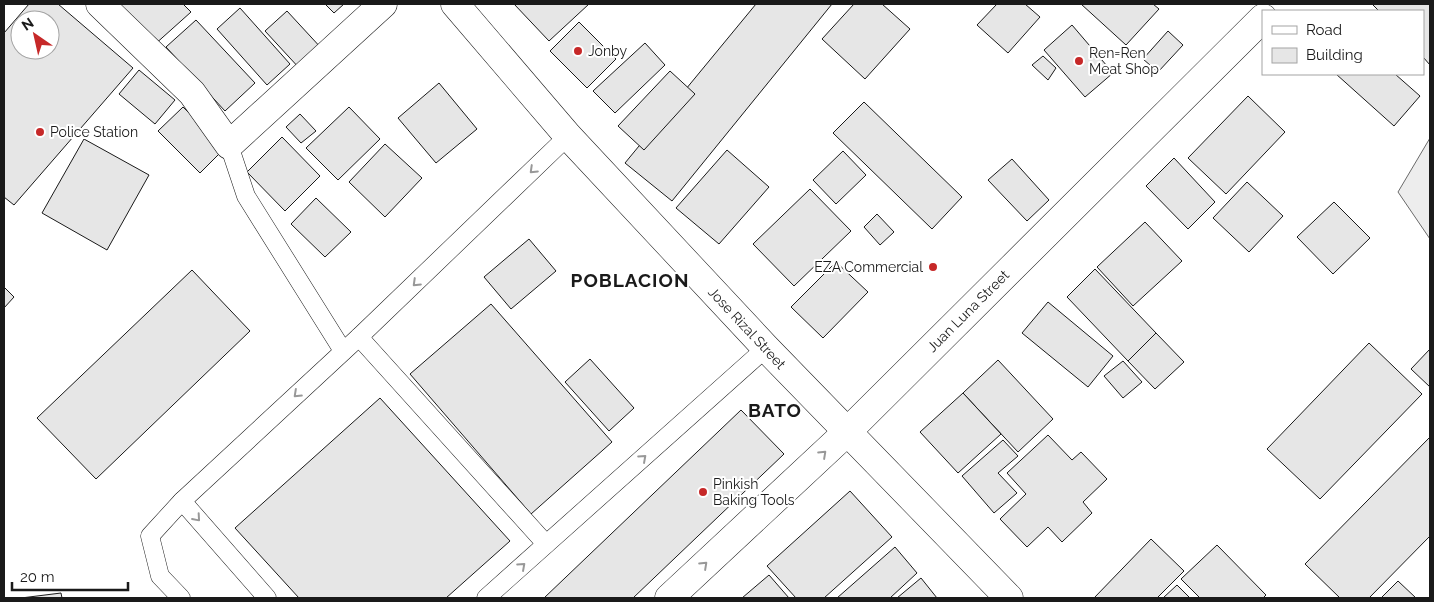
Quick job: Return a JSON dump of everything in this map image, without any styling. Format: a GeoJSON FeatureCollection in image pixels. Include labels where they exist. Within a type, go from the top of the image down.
{"type":"FeatureCollection","features":[{"type":"Feature","properties":{"kind":"main road"},"geometry":{"type":"LineString","coordinates":[[100,4],[192,93],[228,145],[383,4]]}},
{"type":"Feature","properties":{"kind":"main road","name":"Jose Rizal Street"},"geometry":{"type":"LineString","coordinates":[[455,4],[568,136],[766,348],[1009,598]]}},
{"type":"Feature","properties":{"kind":"main road","name":"Juan Luna Street"},"geometry":{"type":"LineString","coordinates":[[669,598],[847,432],[1262,19]]}},
{"type":"Feature","properties":{"kind":"lane"},"geometry":{"type":"LineString","coordinates":[[181,598],[160,576],[150,536],[182,501],[359,337],[568,136]]}},
{"type":"Feature","properties":{"kind":"lane"},"geometry":{"type":"LineString","coordinates":[[228,145],[246,196],[343,351]]}},
{"type":"Feature","properties":{"kind":"lane"},"geometry":{"type":"LineString","coordinates":[[359,337],[546,544]]}},
{"type":"Feature","properties":{"kind":"lane"},"geometry":{"type":"LineString","coordinates":[[486,598],[766,348]]}},
{"type":"Feature","properties":{"kind":"lane"},"geometry":{"type":"LineString","coordinates":[[182,501],[268,598]]}},
{"type":"Feature","properties":{"kind":"shaded area"},"geometry":{"type":"Polygon","coordinates":[[[1430,138],[1430,239],[1398,192],[1430,138]]]}},
{"type":"Feature","properties":{"kind":"building","name":"Police Station"},"geometry":{"type":"Polygon","coordinates":[[[29,4],[58,4],[133,68],[14,205],[4,197],[4,33],[10,26],[10,60],[60,60],[60,10],[24,10],[29,4]]]}},
{"type":"Feature","properties":{"kind":"building"},"geometry":{"type":"Polygon","coordinates":[[[116,4],[183,4],[191,12],[153,46],[116,4]]]}},
{"type":"Feature","properties":{"kind":"building"},"geometry":{"type":"Polygon","coordinates":[[[325,4],[344,4],[334,13],[325,4]]]}},
{"type":"Feature","properties":{"kind":"building"},"geometry":{"type":"Polygon","coordinates":[[[514,4],[589,4],[549,41],[514,4]]]}},
{"type":"Feature","properties":{"kind":"building"},"geometry":{"type":"Polygon","coordinates":[[[756,4],[832,4],[672,201],[625,163],[756,4]]]}},
{"type":"Feature","properties":{"kind":"building"},"geometry":{"type":"Polygon","coordinates":[[[854,4],[882,4],[910,29],[865,79],[822,39],[854,4]]]}},
{"type":"Feature","properties":{"kind":"building"},"geometry":{"type":"Polygon","coordinates":[[[997,4],[1025,4],[1040,17],[1008,53],[977,25],[997,4]]]}},
{"type":"Feature","properties":{"kind":"building"},"geometry":{"type":"Polygon","coordinates":[[[1081,4],[1153,4],[1159,9],[1126,45],[1081,4]]]}},
{"type":"Feature","properties":{"kind":"building"},"geometry":{"type":"Polygon","coordinates":[[[1372,4],[1430,4],[1430,65],[1424,58],[1424,10],[1378,10],[1372,4]]]}},
{"type":"Feature","properties":{"kind":"building"},"geometry":{"type":"Polygon","coordinates":[[[240,8],[290,64],[267,85],[217,29],[240,8]]]}},
{"type":"Feature","properties":{"kind":"building"},"geometry":{"type":"Polygon","coordinates":[[[287,11],[323,50],[301,70],[265,31],[287,11]]]}},
{"type":"Feature","properties":{"kind":"building"},"geometry":{"type":"Polygon","coordinates":[[[196,20],[255,83],[225,111],[166,47],[196,20]]]}},
{"type":"Feature","properties":{"kind":"building"},"geometry":{"type":"Polygon","coordinates":[[[579,22],[616,59],[587,88],[550,51],[579,22]]]}},
{"type":"Feature","properties":{"kind":"building","name":"Ren=Ren Meat Shop"},"geometry":{"type":"Polygon","coordinates":[[[1072,25],[1113,73],[1085,97],[1044,50],[1072,25]]]}},
{"type":"Feature","properties":{"kind":"building"},"geometry":{"type":"Polygon","coordinates":[[[1168,31],[1183,45],[1158,72],[1143,59],[1168,31]]]}},
{"type":"Feature","properties":{"kind":"building"},"geometry":{"type":"Polygon","coordinates":[[[645,43],[665,65],[615,113],[593,91],[645,43]]]}},
{"type":"Feature","properties":{"kind":"building"},"geometry":{"type":"Polygon","coordinates":[[[1043,56],[1056,68],[1048,80],[1032,65],[1043,56]]]}},
{"type":"Feature","properties":{"kind":"building"},"geometry":{"type":"Polygon","coordinates":[[[139,70],[175,100],[155,124],[119,94],[139,70]]]}},
{"type":"Feature","properties":{"kind":"building"},"geometry":{"type":"Polygon","coordinates":[[[670,71],[695,94],[644,150],[618,126],[670,71]]]}},
{"type":"Feature","properties":{"kind":"building"},"geometry":{"type":"Polygon","coordinates":[[[1337,75],[1396,75],[1420,96],[1394,126],[1337,75]]]}},
{"type":"Feature","properties":{"kind":"building"},"geometry":{"type":"Polygon","coordinates":[[[439,83],[477,129],[436,163],[398,118],[439,83]]]}},
{"type":"Feature","properties":{"kind":"building"},"geometry":{"type":"Polygon","coordinates":[[[1248,96],[1285,132],[1226,194],[1188,158],[1248,96]]]}},
{"type":"Feature","properties":{"kind":"building"},"geometry":{"type":"Polygon","coordinates":[[[864,102],[962,197],[932,229],[833,133],[864,102]]]}},
{"type":"Feature","properties":{"kind":"building"},"geometry":{"type":"Polygon","coordinates":[[[183,107],[225,148],[200,173],[158,131],[183,107]]]}},
{"type":"Feature","properties":{"kind":"building"},"geometry":{"type":"Polygon","coordinates":[[[349,107],[380,139],[338,180],[306,148],[349,107]]]}},
{"type":"Feature","properties":{"kind":"building"},"geometry":{"type":"Polygon","coordinates":[[[300,114],[316,131],[301,143],[286,127],[300,114]]]}},
{"type":"Feature","properties":{"kind":"building"},"geometry":{"type":"Polygon","coordinates":[[[282,137],[320,176],[285,211],[247,172],[282,137]]]}},
{"type":"Feature","properties":{"kind":"building"},"geometry":{"type":"Polygon","coordinates":[[[84,139],[149,175],[107,250],[42,213],[84,139]]]}},
{"type":"Feature","properties":{"kind":"building"},"geometry":{"type":"Polygon","coordinates":[[[385,144],[422,178],[385,217],[349,182],[385,144]]]}},
{"type":"Feature","properties":{"kind":"building"},"geometry":{"type":"Polygon","coordinates":[[[727,150],[769,187],[719,244],[676,208],[727,150]]]}},
{"type":"Feature","properties":{"kind":"building"},"geometry":{"type":"Polygon","coordinates":[[[843,151],[866,175],[836,204],[813,180],[843,151]]]}},
{"type":"Feature","properties":{"kind":"building"},"geometry":{"type":"Polygon","coordinates":[[[1174,158],[1215,202],[1188,229],[1146,186],[1174,158]]]}},
{"type":"Feature","properties":{"kind":"building"},"geometry":{"type":"Polygon","coordinates":[[[1012,159],[1049,200],[1027,221],[988,180],[1012,159]]]}},
{"type":"Feature","properties":{"kind":"building"},"geometry":{"type":"Polygon","coordinates":[[[1247,182],[1283,216],[1249,252],[1213,218],[1247,182]]]}},
{"type":"Feature","properties":{"kind":"building"},"geometry":{"type":"Polygon","coordinates":[[[810,189],[851,231],[794,286],[753,244],[810,189]]]}},
{"type":"Feature","properties":{"kind":"building"},"geometry":{"type":"Polygon","coordinates":[[[316,198],[351,232],[325,257],[291,224],[316,198]]]}},
{"type":"Feature","properties":{"kind":"building"},"geometry":{"type":"Polygon","coordinates":[[[1334,202],[1370,238],[1333,274],[1297,237],[1334,202]]]}},
{"type":"Feature","properties":{"kind":"building"},"geometry":{"type":"Polygon","coordinates":[[[877,214],[894,232],[880,245],[864,227],[877,214]]]}},
{"type":"Feature","properties":{"kind":"building"},"geometry":{"type":"Polygon","coordinates":[[[1145,222],[1182,261],[1133,306],[1097,267],[1145,222]]]}},
{"type":"Feature","properties":{"kind":"building"},"geometry":{"type":"Polygon","coordinates":[[[529,239],[556,271],[511,309],[484,277],[529,239]]]}},
{"type":"Feature","properties":{"kind":"building"},"geometry":{"type":"Polygon","coordinates":[[[836,262],[868,292],[823,338],[791,307],[836,262]]]}},
{"type":"Feature","properties":{"kind":"building"},"geometry":{"type":"Polygon","coordinates":[[[1095,269],[1156,333],[1128,361],[1067,297],[1095,269]]]}},
{"type":"Feature","properties":{"kind":"building"},"geometry":{"type":"Polygon","coordinates":[[[192,270],[250,331],[96,479],[37,418],[192,270]]]}},
{"type":"Feature","properties":{"kind":"building"},"geometry":{"type":"Polygon","coordinates":[[[4,287],[14,297],[4,308],[4,287]]]}},
{"type":"Feature","properties":{"kind":"building"},"geometry":{"type":"Polygon","coordinates":[[[1048,302],[1113,356],[1088,387],[1022,333],[1048,302]]]}},
{"type":"Feature","properties":{"kind":"building"},"geometry":{"type":"Polygon","coordinates":[[[491,304],[612,442],[531,514],[410,374],[491,304]]]}},
{"type":"Feature","properties":{"kind":"building"},"geometry":{"type":"Polygon","coordinates":[[[1156,333],[1184,362],[1155,389],[1128,361],[1156,333]]]}},
{"type":"Feature","properties":{"kind":"building"},"geometry":{"type":"Polygon","coordinates":[[[1369,343],[1422,394],[1320,499],[1267,449],[1369,343]]]}},
{"type":"Feature","properties":{"kind":"building"},"geometry":{"type":"Polygon","coordinates":[[[1430,349],[1430,387],[1411,369],[1430,349]]]}},
{"type":"Feature","properties":{"kind":"building"},"geometry":{"type":"Polygon","coordinates":[[[590,359],[634,408],[609,431],[565,382],[590,359]]]}},
{"type":"Feature","properties":{"kind":"building"},"geometry":{"type":"Polygon","coordinates":[[[998,360],[1053,419],[1018,452],[963,393],[998,360]]]}},
{"type":"Feature","properties":{"kind":"building"},"geometry":{"type":"Polygon","coordinates":[[[1123,361],[1142,382],[1123,398],[1104,376],[1123,361]]]}},
{"type":"Feature","properties":{"kind":"building"},"geometry":{"type":"Polygon","coordinates":[[[963,393],[1001,434],[958,473],[920,432],[963,393]]]}},
{"type":"Feature","properties":{"kind":"building"},"geometry":{"type":"Polygon","coordinates":[[[380,398],[510,541],[446,598],[299,598],[235,528],[380,398]]]}},
{"type":"Feature","properties":{"kind":"building"},"geometry":{"type":"Polygon","coordinates":[[[741,410],[784,454],[633,598],[544,598],[741,410]]]}},
{"type":"Feature","properties":{"kind":"building"},"geometry":{"type":"Polygon","coordinates":[[[1048,435],[1072,460],[1081,452],[1107,479],[1083,502],[1092,513],[1062,542],[1048,527],[1027,547],[1000,519],[1026,494],[1007,473],[1048,435]]]}},
{"type":"Feature","properties":{"kind":"building"},"geometry":{"type":"Polygon","coordinates":[[[1430,437],[1430,536],[1369,598],[1340,598],[1305,564],[1430,437]]]}},
{"type":"Feature","properties":{"kind":"building"},"geometry":{"type":"Polygon","coordinates":[[[1003,440],[1018,456],[998,473],[1017,493],[994,513],[962,476],[1003,440]]]}},
{"type":"Feature","properties":{"kind":"building"},"geometry":{"type":"Polygon","coordinates":[[[850,491],[892,537],[824,598],[796,598],[767,566],[850,491]]]}},
{"type":"Feature","properties":{"kind":"building"},"geometry":{"type":"Polygon","coordinates":[[[1151,539],[1184,571],[1157,598],[1094,598],[1151,539]]]}},
{"type":"Feature","properties":{"kind":"building"},"geometry":{"type":"Polygon","coordinates":[[[1217,545],[1266,595],[1263,598],[1200,598],[1181,579],[1217,545]]]}},
{"type":"Feature","properties":{"kind":"building"},"geometry":{"type":"Polygon","coordinates":[[[895,547],[917,573],[890,598],[837,598],[895,547]]]}},
{"type":"Feature","properties":{"kind":"building"},"geometry":{"type":"Polygon","coordinates":[[[769,575],[789,598],[742,598],[769,575]]]}},
{"type":"Feature","properties":{"kind":"building"},"geometry":{"type":"Polygon","coordinates":[[[921,578],[937,598],[897,598],[921,578]]]}},
{"type":"Feature","properties":{"kind":"building"},"geometry":{"type":"Polygon","coordinates":[[[1398,581],[1416,598],[1381,598],[1398,581]]]}},
{"type":"Feature","properties":{"kind":"building"},"geometry":{"type":"Polygon","coordinates":[[[1177,585],[1190,598],[1163,598],[1177,585]]]}},
{"type":"Feature","properties":{"kind":"building"},"geometry":{"type":"Polygon","coordinates":[[[61,593],[62,598],[21,598],[61,593]]]}},
{"type":"Feature","properties":{"kind":"place","name":"Jonby"},"geometry":{"type":"Point","coordinates":[578,51]}},
{"type":"Feature","properties":{"kind":"place","name":"Ren=Ren Meat Shop"},"geometry":{"type":"Point","coordinates":[1079,61]}},
{"type":"Feature","properties":{"kind":"place","name":"Police Station"},"geometry":{"type":"Point","coordinates":[40,132]}},
{"type":"Feature","properties":{"kind":"place","name":"EZA Commercial"},"geometry":{"type":"Point","coordinates":[933,267]}},
{"type":"Feature","properties":{"kind":"place","name":"Pinkish Baking Tools"},"geometry":{"type":"Point","coordinates":[703,492]}},
{"type":"Feature","properties":{"kind":"district","name":"POBLACION"},"geometry":{"type":"Point","coordinates":[630,280]}},
{"type":"Feature","properties":{"kind":"district","name":"BATO"},"geometry":{"type":"Point","coordinates":[775,410]}}]}
